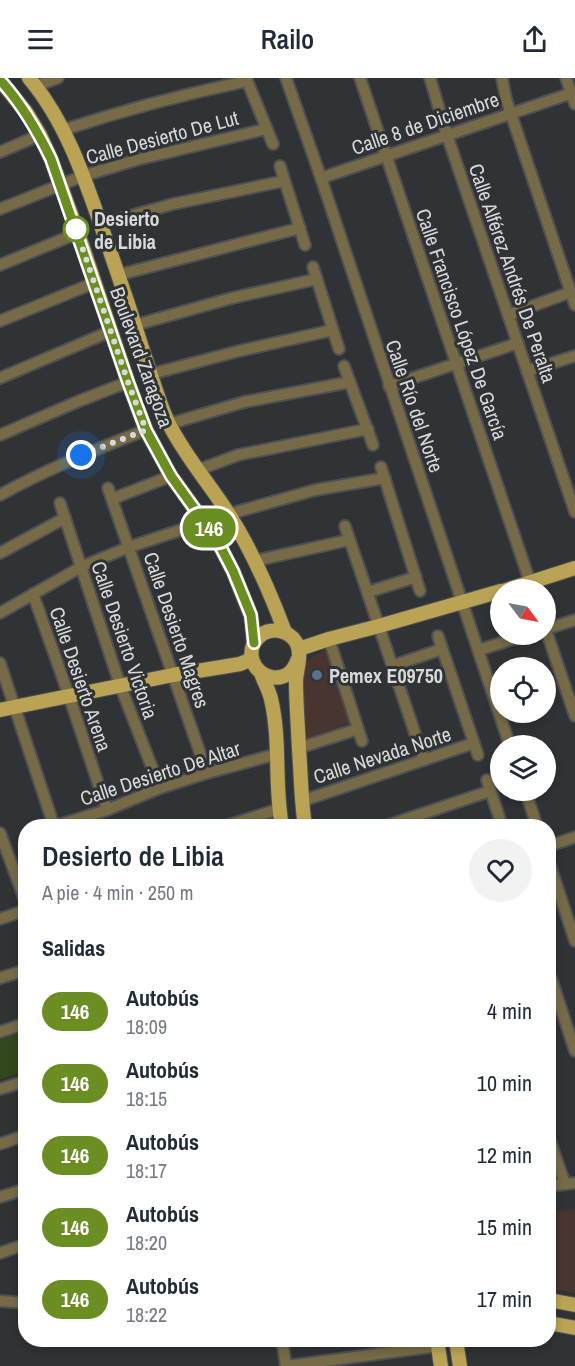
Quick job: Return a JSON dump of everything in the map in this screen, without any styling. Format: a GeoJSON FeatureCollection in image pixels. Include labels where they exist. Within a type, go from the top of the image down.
{"type":"FeatureCollection","features":[{"type":"Feature","properties":{"kind":"main road","name":"Boulevard Zaragoza"},"geometry":{"type":"LineString","coordinates":[[32,82],[63,130],[84,176],[157,395],[169,424],[229,514],[277,609],[285,632]]}},
{"type":"Feature","properties":{"kind":"main road","name":"Boulevard Zaragoza"},"geometry":{"type":"LineString","coordinates":[[3,89],[26,112],[51,159],[146,430],[171,476],[217,540],[233,571],[251,615],[254,643]]}},
{"type":"Feature","properties":{"kind":"main road"},"geometry":{"type":"LineString","coordinates":[[540,579],[575,568]]}},
{"type":"Feature","properties":{"kind":"main road"},"geometry":{"type":"LineString","coordinates":[[304,819],[296,680],[299,654],[294,639],[278,630],[264,633],[254,643],[252,659],[257,669],[268,676],[282,676],[294,668],[299,654],[329,639],[490,594]]}},
{"type":"Feature","properties":{"kind":"main road"},"geometry":{"type":"LineString","coordinates":[[0,710],[120,685],[240,664],[252,659]]}},
{"type":"Feature","properties":{"kind":"main road"},"geometry":{"type":"LineString","coordinates":[[261,673],[271,699],[275,726],[281,819]]}},
{"type":"Feature","properties":{"kind":"main road"},"geometry":{"type":"LineString","coordinates":[[556,1301],[575,1305]]}},
{"type":"Feature","properties":{"kind":"main road"},"geometry":{"type":"LineString","coordinates":[[556,1324],[575,1328]]}},
{"type":"Feature","properties":{"kind":"main road"},"geometry":{"type":"LineString","coordinates":[[438,1347],[441,1366]]}},
{"type":"Feature","properties":{"kind":"main road"},"geometry":{"type":"LineString","coordinates":[[457,1347],[460,1366]]}},
{"type":"Feature","properties":{"kind":"street"},"geometry":{"type":"LineString","coordinates":[[32,82],[58,78]]}},
{"type":"Feature","properties":{"kind":"street","name":"Calle Río del Norte"},"geometry":{"type":"LineString","coordinates":[[286,78],[506,735]]}},
{"type":"Feature","properties":{"kind":"street","name":"Calle Francisco López De García"},"geometry":{"type":"LineString","coordinates":[[360,78],[529,579]]}},
{"type":"Feature","properties":{"kind":"street","name":"Calle Alférez Andrés De Peralta"},"geometry":{"type":"LineString","coordinates":[[430,78],[447,135],[575,512]]}},
{"type":"Feature","properties":{"kind":"street"},"geometry":{"type":"LineString","coordinates":[[502,78],[506,99],[575,305]]}},
{"type":"Feature","properties":{"kind":"street"},"geometry":{"type":"LineString","coordinates":[[566,78],[575,104]]}},
{"type":"Feature","properties":{"kind":"street","name":"Calle Desierto De Lut"},"geometry":{"type":"LineString","coordinates":[[63,130],[116,113],[247,80],[273,144]]}},
{"type":"Feature","properties":{"kind":"street","name":"Calle 8 de Diciembre"},"geometry":{"type":"LineString","coordinates":[[321,178],[573,93]]}},
{"type":"Feature","properties":{"kind":"street","name":"Calle Desierto De Lut"},"geometry":{"type":"LineString","coordinates":[[0,208],[61,184],[136,160],[266,129]]}},
{"type":"Feature","properties":{"kind":"street"},"geometry":{"type":"LineString","coordinates":[[0,152],[40,135]]}},
{"type":"Feature","properties":{"kind":"street"},"geometry":{"type":"LineString","coordinates":[[280,166],[305,245]]}},
{"type":"Feature","properties":{"kind":"street"},"geometry":{"type":"LineString","coordinates":[[101,224],[184,202],[284,181]]}},
{"type":"Feature","properties":{"kind":"street"},"geometry":{"type":"LineString","coordinates":[[118,275],[300,228]]}},
{"type":"Feature","properties":{"kind":"street"},"geometry":{"type":"LineString","coordinates":[[0,265],[78,233]]}},
{"type":"Feature","properties":{"kind":"street"},"geometry":{"type":"LineString","coordinates":[[313,267],[339,349]]}},
{"type":"Feature","properties":{"kind":"street"},"geometry":{"type":"LineString","coordinates":[[135,325],[232,297],[317,279]]}},
{"type":"Feature","properties":{"kind":"street"},"geometry":{"type":"LineString","coordinates":[[0,321],[94,283]]}},
{"type":"Feature","properties":{"kind":"street"},"geometry":{"type":"LineString","coordinates":[[508,315],[571,292]]}},
{"type":"Feature","properties":{"kind":"street"},"geometry":{"type":"LineString","coordinates":[[151,374],[333,330]]}},
{"type":"Feature","properties":{"kind":"street"},"geometry":{"type":"LineString","coordinates":[[0,378],[111,331]]}},
{"type":"Feature","properties":{"kind":"street"},"geometry":{"type":"LineString","coordinates":[[389,386],[518,343]]}},
{"type":"Feature","properties":{"kind":"street"},"geometry":{"type":"LineString","coordinates":[[527,370],[575,356]]}},
{"type":"Feature","properties":{"kind":"street"},"geometry":{"type":"LineString","coordinates":[[344,366],[373,445]]}},
{"type":"Feature","properties":{"kind":"street"},"geometry":{"type":"LineString","coordinates":[[0,435],[128,382]]}},
{"type":"Feature","properties":{"kind":"street"},"geometry":{"type":"LineString","coordinates":[[169,424],[244,402],[350,382]]}},
{"type":"Feature","properties":{"kind":"street"},"geometry":{"type":"LineString","coordinates":[[198,470],[238,455],[368,429]]}},
{"type":"Feature","properties":{"kind":"street"},"geometry":{"type":"LineString","coordinates":[[0,495],[81,455],[146,430]]}},
{"type":"Feature","properties":{"kind":"street"},"geometry":{"type":"LineString","coordinates":[[229,514],[383,472],[420,591]]}},
{"type":"Feature","properties":{"kind":"street"},"geometry":{"type":"LineString","coordinates":[[112,499],[171,476]]}},
{"type":"Feature","properties":{"kind":"street","name":"Calle Desierto Magres"},"geometry":{"type":"LineString","coordinates":[[108,488],[207,773]]}},
{"type":"Feature","properties":{"kind":"street","name":"Calle Desierto Victoria"},"geometry":{"type":"LineString","coordinates":[[60,503],[120,685],[160,788]]}},
{"type":"Feature","properties":{"kind":"street"},"geometry":{"type":"LineString","coordinates":[[0,553],[65,518]]}},
{"type":"Feature","properties":{"kind":"street"},"geometry":{"type":"LineString","coordinates":[[0,613],[81,567],[129,547],[205,522]]}},
{"type":"Feature","properties":{"kind":"street"},"geometry":{"type":"LineString","coordinates":[[345,526],[424,760]]}},
{"type":"Feature","properties":{"kind":"street"},"geometry":{"type":"LineString","coordinates":[[254,561],[349,540]]}},
{"type":"Feature","properties":{"kind":"street"},"geometry":{"type":"LineString","coordinates":[[368,592],[416,578]]}},
{"type":"Feature","properties":{"kind":"street","name":"Calle Desierto Arena"},"geometry":{"type":"LineString","coordinates":[[33,594],[108,810]]}},
{"type":"Feature","properties":{"kind":"street"},"geometry":{"type":"LineString","coordinates":[[556,627],[575,620]]}},
{"type":"Feature","properties":{"kind":"street","name":"Calle Nevada Norte"},"geometry":{"type":"LineString","coordinates":[[438,636],[478,755]]}},
{"type":"Feature","properties":{"kind":"street"},"geometry":{"type":"LineString","coordinates":[[329,639],[362,741]]}},
{"type":"Feature","properties":{"kind":"street"},"geometry":{"type":"LineString","coordinates":[[479,650],[495,645]]}},
{"type":"Feature","properties":{"kind":"street"},"geometry":{"type":"LineString","coordinates":[[551,645],[575,716]]}},
{"type":"Feature","properties":{"kind":"street"},"geometry":{"type":"LineString","coordinates":[[392,666],[442,649]]}},
{"type":"Feature","properties":{"kind":"street"},"geometry":{"type":"LineString","coordinates":[[0,663],[53,819]]}},
{"type":"Feature","properties":{"kind":"street"},"geometry":{"type":"LineString","coordinates":[[299,748],[358,729]]}},
{"type":"Feature","properties":{"kind":"street","name":"Calle Nevada Norte"},"geometry":{"type":"LineString","coordinates":[[302,801],[474,743]]}},
{"type":"Feature","properties":{"kind":"street","name":"Calle Desierto De Altar"},"geometry":{"type":"LineString","coordinates":[[78,819],[108,810],[160,788],[277,754]]}},
{"type":"Feature","properties":{"kind":"street"},"geometry":{"type":"LineString","coordinates":[[403,819],[488,785],[500,819]]}},
{"type":"Feature","properties":{"kind":"street"},"geometry":{"type":"LineString","coordinates":[[529,801],[535,819]]}},
{"type":"Feature","properties":{"kind":"street"},"geometry":{"type":"LineString","coordinates":[[248,819],[279,809]]}},
{"type":"Feature","properties":{"kind":"street"},"geometry":{"type":"LineString","coordinates":[[0,833],[18,881]]}},
{"type":"Feature","properties":{"kind":"street"},"geometry":{"type":"LineString","coordinates":[[556,844],[575,837]]}},
{"type":"Feature","properties":{"kind":"street"},"geometry":{"type":"LineString","coordinates":[[556,883],[575,940]]}},
{"type":"Feature","properties":{"kind":"street"},"geometry":{"type":"LineString","coordinates":[[0,919],[18,913]]}},
{"type":"Feature","properties":{"kind":"street"},"geometry":{"type":"LineString","coordinates":[[0,978],[18,972]]}},
{"type":"Feature","properties":{"kind":"street"},"geometry":{"type":"LineString","coordinates":[[556,1003],[575,1051]]}},
{"type":"Feature","properties":{"kind":"street"},"geometry":{"type":"LineString","coordinates":[[0,1032],[18,1026]]}},
{"type":"Feature","properties":{"kind":"street"},"geometry":{"type":"LineString","coordinates":[[0,1089],[18,1083]]}},
{"type":"Feature","properties":{"kind":"street"},"geometry":{"type":"LineString","coordinates":[[0,1143],[18,1137]]}},
{"type":"Feature","properties":{"kind":"street"},"geometry":{"type":"LineString","coordinates":[[556,1153],[570,1184]]}},
{"type":"Feature","properties":{"kind":"street"},"geometry":{"type":"LineString","coordinates":[[0,1197],[18,1191]]}},
{"type":"Feature","properties":{"kind":"street"},"geometry":{"type":"LineString","coordinates":[[0,1253],[18,1247]]}},
{"type":"Feature","properties":{"kind":"street"},"geometry":{"type":"LineString","coordinates":[[0,1301],[18,1302]]}},
{"type":"Feature","properties":{"kind":"street"},"geometry":{"type":"LineString","coordinates":[[283,1347],[286,1366],[411,1347]]}},
{"type":"Feature","properties":{"kind":"shaded area"},"geometry":{"type":"Polygon","coordinates":[[[329,649],[352,722],[304,740],[302,676],[308,660],[329,649]]]}},
{"type":"Feature","properties":{"kind":"shaded area"},"geometry":{"type":"Polygon","coordinates":[[[575,1209],[575,1293],[556,1290],[556,1211],[575,1209]]]}},
{"type":"Feature","properties":{"kind":"green space"},"geometry":{"type":"Polygon","coordinates":[[[18,1032],[18,1074],[0,1079],[0,1038],[18,1032]]]}},
{"type":"Feature","properties":{"kind":"bus line","name":"146"},"geometry":{"type":"LineString","coordinates":[[0,80],[26,112],[51,159],[146,430],[171,476],[217,540],[233,571],[251,615],[254,643]]}},
{"type":"Feature","properties":{"kind":"place","name":"Desierto de Libia"},"geometry":{"type":"Point","coordinates":[76,229]}},
{"type":"Feature","properties":{"kind":"place","name":"Pemex E09750"},"geometry":{"type":"Point","coordinates":[317,675]}},
{"type":"Feature","properties":{"kind":"route"},"geometry":{"type":"LineString","coordinates":[[76,229],[146,430],[81,455]]}}]}
